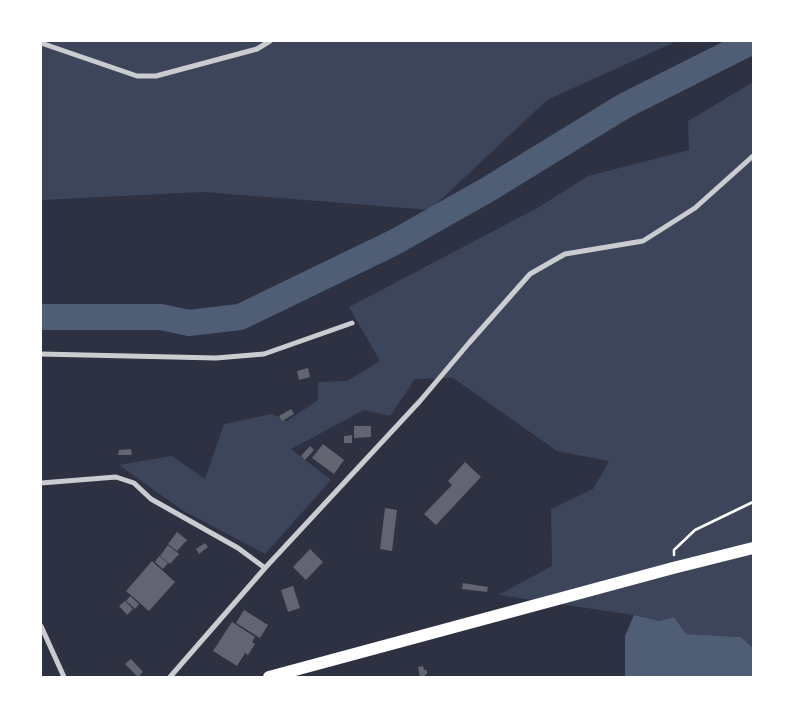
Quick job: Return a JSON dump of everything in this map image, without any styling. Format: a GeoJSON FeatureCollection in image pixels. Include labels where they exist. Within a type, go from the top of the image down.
{"type":"FeatureCollection","features":[{"type":"Feature","properties":{"kind":"main road"},"geometry":{"type":"LineString","coordinates":[[269,677],[753,548]]}},
{"type":"Feature","properties":{"kind":"street"},"geometry":{"type":"LineString","coordinates":[[41,43],[137,76],[156,76],[257,49],[270,41]]}},
{"type":"Feature","properties":{"kind":"street"},"geometry":{"type":"LineString","coordinates":[[170,677],[265,568],[420,401],[530,274],[565,254],[642,241],[695,208],[753,156]]}},
{"type":"Feature","properties":{"kind":"street"},"geometry":{"type":"LineString","coordinates":[[41,354],[216,358],[264,354],[352,323]]}},
{"type":"Feature","properties":{"kind":"street"},"geometry":{"type":"LineString","coordinates":[[41,483],[116,477],[134,483],[151,499],[238,548],[265,568]]}},
{"type":"Feature","properties":{"kind":"street"},"geometry":{"type":"LineString","coordinates":[[41,626],[64,677]]}},
{"type":"Feature","properties":{"kind":"path"},"geometry":{"type":"LineString","coordinates":[[673,568],[674,550],[695,530],[753,502]]}},
{"type":"Feature","properties":{"kind":"shaded area"},"geometry":{"type":"Polygon","coordinates":[[[41,41],[677,41],[547,100],[430,210],[204,192],[41,200],[41,41]]]}},
{"type":"Feature","properties":{"kind":"shaded area"},"geometry":{"type":"Polygon","coordinates":[[[753,82],[753,648],[741,637],[686,634],[674,617],[659,621],[634,615],[498,595],[552,566],[551,509],[593,489],[609,461],[557,451],[453,378],[415,379],[390,416],[364,410],[291,449],[331,480],[265,554],[182,510],[119,465],[172,456],[205,479],[224,424],[272,414],[287,421],[318,400],[318,382],[347,381],[380,361],[349,307],[539,207],[588,176],[689,150],[688,121],[753,82]]]}},
{"type":"Feature","properties":{"kind":"shaded area"},"geometry":{"type":"Polygon","coordinates":[[[634,615],[659,621],[674,617],[686,634],[741,637],[753,648],[753,677],[625,677],[625,636],[634,615]]]}},
{"type":"Feature","properties":{"kind":"building"},"geometry":{"type":"Polygon","coordinates":[[[308,368],[310,377],[299,380],[297,371],[308,368]]]}},
{"type":"Feature","properties":{"kind":"building"},"geometry":{"type":"Polygon","coordinates":[[[291,409],[294,414],[282,421],[279,416],[291,409]]]}},
{"type":"Feature","properties":{"kind":"building"},"geometry":{"type":"Polygon","coordinates":[[[354,426],[371,426],[371,437],[354,438],[354,426]]]}},
{"type":"Feature","properties":{"kind":"building"},"geometry":{"type":"Polygon","coordinates":[[[352,435],[352,443],[344,443],[344,436],[352,435]]]}},
{"type":"Feature","properties":{"kind":"building"},"geometry":{"type":"Polygon","coordinates":[[[323,444],[344,460],[334,474],[312,458],[323,444]]]}},
{"type":"Feature","properties":{"kind":"building"},"geometry":{"type":"Polygon","coordinates":[[[310,446],[314,450],[305,460],[301,456],[310,446]]]}},
{"type":"Feature","properties":{"kind":"building"},"geometry":{"type":"Polygon","coordinates":[[[131,449],[132,455],[118,455],[119,450],[131,449]]]}},
{"type":"Feature","properties":{"kind":"building"},"geometry":{"type":"Polygon","coordinates":[[[465,462],[481,477],[436,525],[424,514],[452,485],[448,481],[465,462]]]}},
{"type":"Feature","properties":{"kind":"building"},"geometry":{"type":"Polygon","coordinates":[[[385,508],[397,510],[392,551],[380,549],[385,508]]]}},
{"type":"Feature","properties":{"kind":"building"},"geometry":{"type":"Polygon","coordinates":[[[177,532],[187,540],[177,551],[168,544],[177,532]]]}},
{"type":"Feature","properties":{"kind":"building"},"geometry":{"type":"Polygon","coordinates":[[[205,543],[208,547],[199,554],[196,549],[205,543]]]}},
{"type":"Feature","properties":{"kind":"building"},"geometry":{"type":"Polygon","coordinates":[[[168,545],[179,554],[170,564],[160,556],[168,545]]]}},
{"type":"Feature","properties":{"kind":"building"},"geometry":{"type":"Polygon","coordinates":[[[310,549],[323,562],[306,580],[293,567],[310,549]]]}},
{"type":"Feature","properties":{"kind":"building"},"geometry":{"type":"Polygon","coordinates":[[[159,556],[168,563],[163,569],[155,562],[159,556]]]}},
{"type":"Feature","properties":{"kind":"building"},"geometry":{"type":"Polygon","coordinates":[[[152,561],[175,582],[149,611],[126,591],[152,561]]]}},
{"type":"Feature","properties":{"kind":"building"},"geometry":{"type":"Polygon","coordinates":[[[463,583],[488,587],[487,592],[462,589],[463,583]]]}},
{"type":"Feature","properties":{"kind":"building"},"geometry":{"type":"Polygon","coordinates":[[[293,586],[300,608],[288,612],[281,590],[293,586]]]}},
{"type":"Feature","properties":{"kind":"building"},"geometry":{"type":"Polygon","coordinates":[[[130,596],[139,604],[135,609],[126,601],[130,596]]]}},
{"type":"Feature","properties":{"kind":"building"},"geometry":{"type":"Polygon","coordinates":[[[125,601],[133,609],[127,615],[119,606],[125,601]]]}},
{"type":"Feature","properties":{"kind":"building"},"geometry":{"type":"Polygon","coordinates":[[[244,610],[268,625],[260,638],[236,623],[244,610]]]}},
{"type":"Feature","properties":{"kind":"building"},"geometry":{"type":"Polygon","coordinates":[[[232,622],[255,637],[252,642],[255,644],[248,655],[245,653],[237,666],[213,651],[232,622]]]}},
{"type":"Feature","properties":{"kind":"building"},"geometry":{"type":"Polygon","coordinates":[[[131,659],[143,672],[138,677],[125,664],[131,659]]]}},
{"type":"Feature","properties":{"kind":"building"},"geometry":{"type":"Polygon","coordinates":[[[423,666],[424,670],[427,670],[427,674],[425,677],[420,677],[418,667],[423,666]]]}},
{"type":"Feature","properties":{"kind":"waterway"},"geometry":{"type":"LineString","coordinates":[[41,317],[161,317],[189,323],[240,317],[395,242],[487,190],[624,106],[753,41]]}}]}
